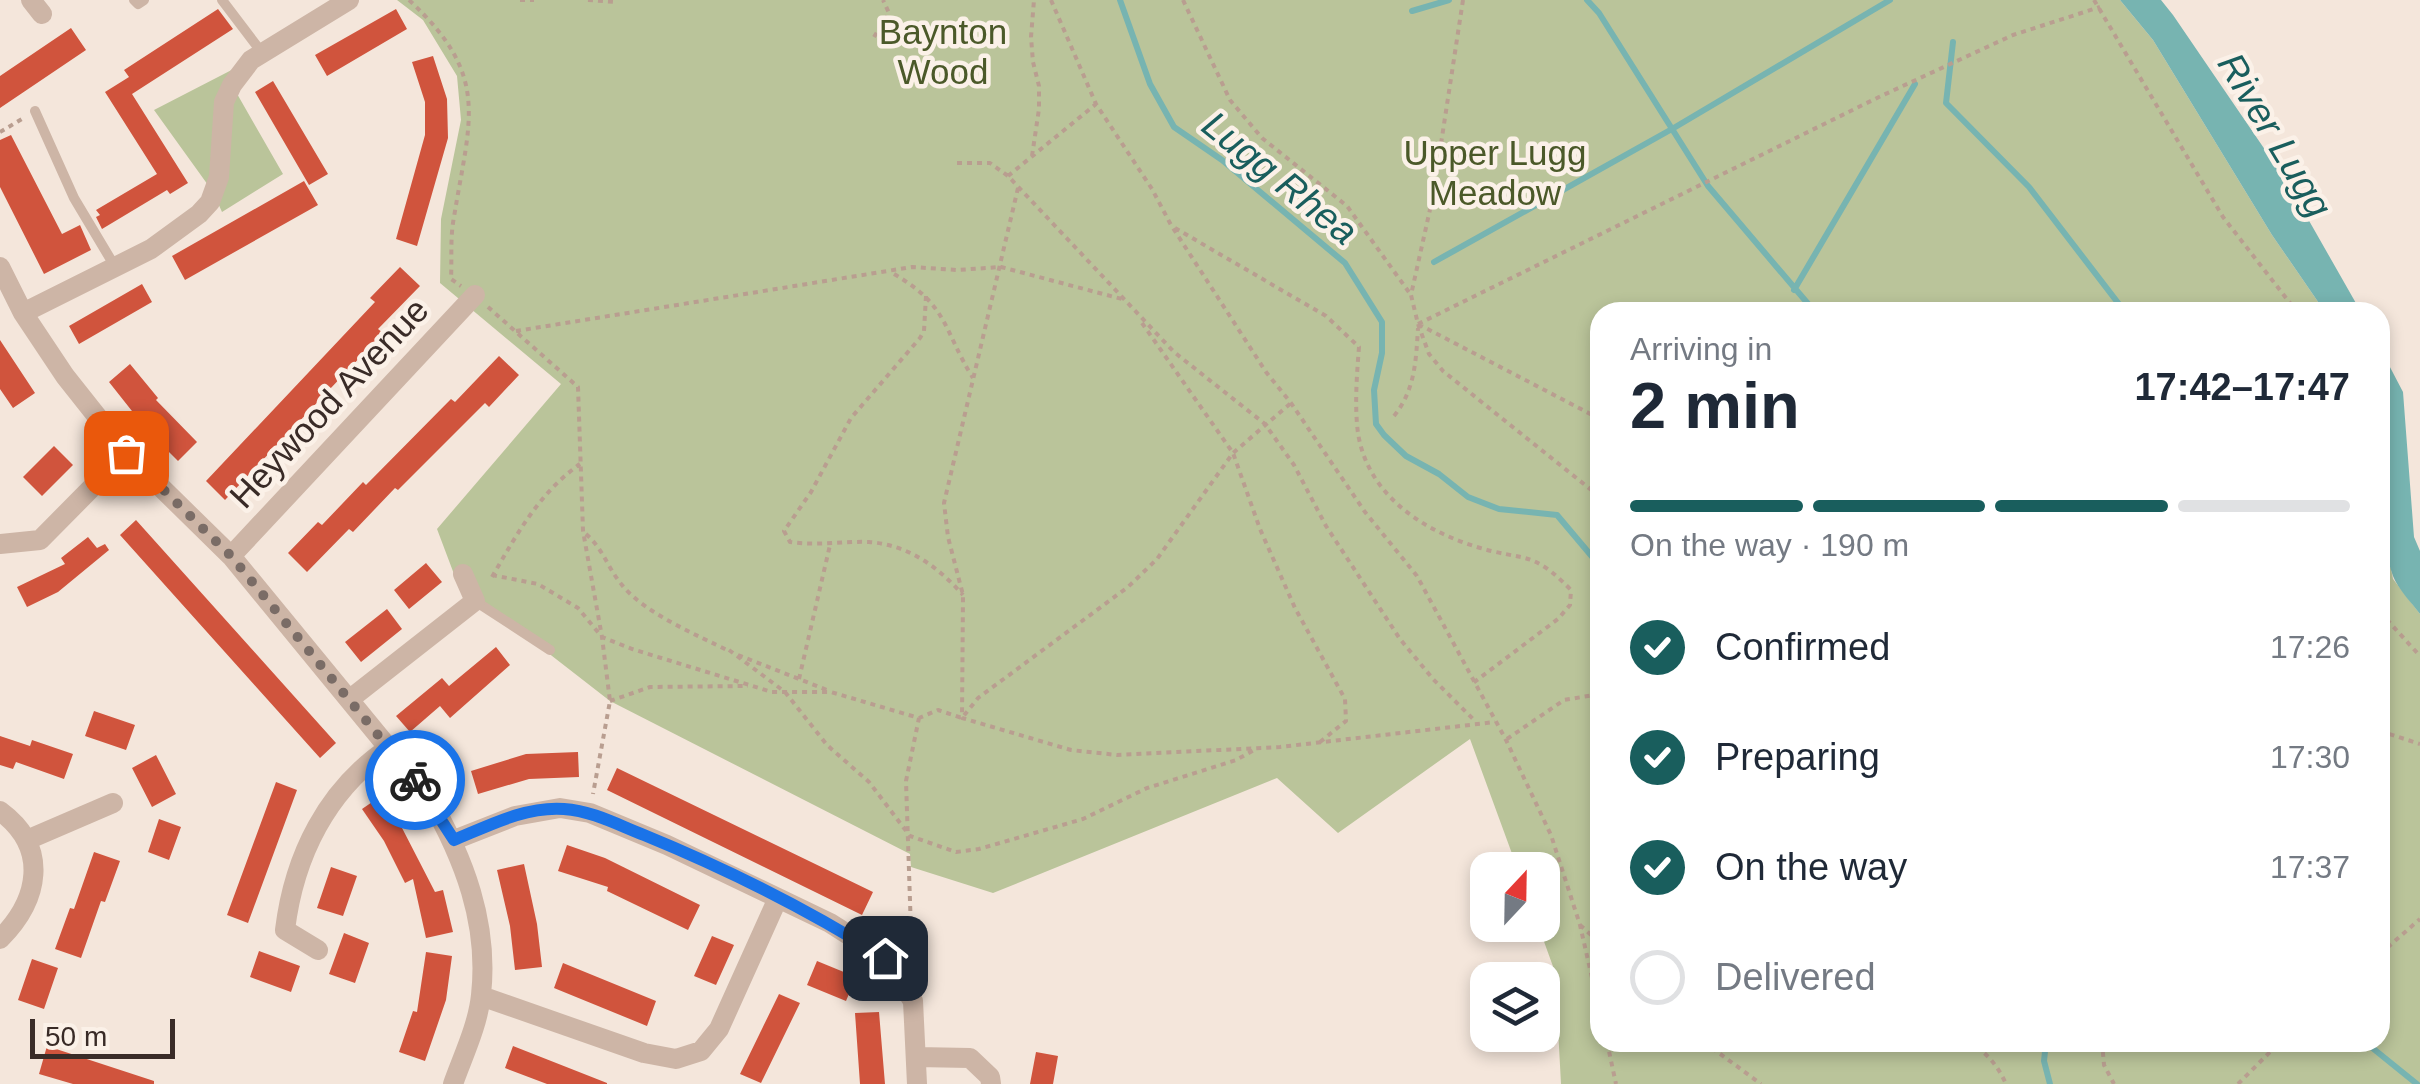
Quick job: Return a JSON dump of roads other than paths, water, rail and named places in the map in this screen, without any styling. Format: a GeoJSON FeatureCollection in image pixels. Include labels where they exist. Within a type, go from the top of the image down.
{"type":"FeatureCollection","features":[{"type":"Feature","properties":{"kind":"street"},"geometry":{"type":"LineString","coordinates":[[23,313],[151,248],[199,214],[210,202],[221,165],[224,102],[232,85],[251,60],[350,0]]}},
{"type":"Feature","properties":{"kind":"street"},"geometry":{"type":"LineString","coordinates":[[0,266],[23,313],[65,376],[126,453],[231,556],[390,747],[428,796],[454,840],[472,891],[481,937],[481,996],[453,1084]]}},
{"type":"Feature","properties":{"kind":"street","name":"Heywood Avenue"},"geometry":{"type":"LineString","coordinates":[[231,556],[475,296]]}},
{"type":"Feature","properties":{"kind":"street"},"geometry":{"type":"LineString","coordinates":[[0,544],[40,540],[126,453]]}},
{"type":"Feature","properties":{"kind":"street"},"geometry":{"type":"LineString","coordinates":[[350,699],[476,601],[463,574]]}},
{"type":"Feature","properties":{"kind":"street"},"geometry":{"type":"LineString","coordinates":[[318,950],[285,930],[289,894],[326,806],[360,766],[390,747]]}},
{"type":"Feature","properties":{"kind":"street"},"geometry":{"type":"LineString","coordinates":[[28,840],[113,803]]}},
{"type":"Feature","properties":{"kind":"street"},"geometry":{"type":"LineString","coordinates":[[454,840],[514,816],[560,808],[590,813],[830,923],[885,958],[913,1001],[917,1084]]}},
{"type":"Feature","properties":{"kind":"street"},"geometry":{"type":"LineString","coordinates":[[0,812],[28,840],[33,879],[29,900],[0,939]]}},
{"type":"Feature","properties":{"kind":"street"},"geometry":{"type":"LineString","coordinates":[[481,996],[644,1053],[676,1059],[701,1051],[719,1029],[778,898]]}},
{"type":"Feature","properties":{"kind":"street"},"geometry":{"type":"LineString","coordinates":[[917,1057],[970,1058],[990,1077],[991,1084]]}},
{"type":"Feature","properties":{"kind":"lane"},"geometry":{"type":"LineString","coordinates":[[134,0],[138,4],[144,0]]}},
{"type":"Feature","properties":{"kind":"lane"},"geometry":{"type":"LineString","coordinates":[[222,0],[263,54]]}},
{"type":"Feature","properties":{"kind":"lane"},"geometry":{"type":"LineString","coordinates":[[36,111],[74,198],[114,265]]}},
{"type":"Feature","properties":{"kind":"lane"},"geometry":{"type":"LineString","coordinates":[[476,601],[550,650]]}},
{"type":"Feature","properties":{"kind":"water"},"geometry":{"type":"Polygon","coordinates":[[[2120,0],[2161,0],[2173,15],[2287,182],[2355,302],[2318,302],[2272,235],[2153,40],[2120,0]]]}},
{"type":"Feature","properties":{"kind":"water"},"geometry":{"type":"Polygon","coordinates":[[[2390,367],[2403,392],[2414,537],[2420,551],[2420,614],[2393,576],[2390,367]]]}},
{"type":"Feature","properties":{"kind":"waterway","name":"Lugg Rhea"},"geometry":{"type":"LineString","coordinates":[[1120,0],[1150,84],[1174,127],[1222,160],[1345,263],[1382,322],[1382,353],[1374,390],[1376,424],[1384,435],[1406,456],[1439,474],[1468,497],[1499,509],[1557,515],[1590,554]]}},
{"type":"Feature","properties":{"kind":"waterway"},"geometry":{"type":"LineString","coordinates":[[1412,11],[1449,0]]}},
{"type":"Feature","properties":{"kind":"waterway"},"geometry":{"type":"LineString","coordinates":[[1587,0],[1708,186],[1807,302]]}},
{"type":"Feature","properties":{"kind":"waterway"},"geometry":{"type":"LineString","coordinates":[[1434,262],[1672,129],[1890,0]]}},
{"type":"Feature","properties":{"kind":"waterway"},"geometry":{"type":"LineString","coordinates":[[1953,42],[1946,103],[2029,187],[2117,302]]}},
{"type":"Feature","properties":{"kind":"waterway"},"geometry":{"type":"LineString","coordinates":[[1794,290],[1915,84]]}},
{"type":"Feature","properties":{"kind":"waterway","name":"Lugg Rhea"},"geometry":{"type":"LineString","coordinates":[[2045,1052],[2050,1084]]}},
{"type":"Feature","properties":{"kind":"waterway"},"geometry":{"type":"LineString","coordinates":[[2377,1052],[2417,1084]]}},
{"type":"Feature","properties":{"kind":"park label","name":"Baynton Wood"},"geometry":{"type":"Point","coordinates":[943,52]}},
{"type":"Feature","properties":{"kind":"park label","name":"Upper Lugg Meadow"},"geometry":{"type":"Point","coordinates":[1495,173]}},
{"type":"Feature","properties":{"kind":"water label","name":"River Lugg"},"geometry":{"type":"Point","coordinates":[2275,135]}}]}
